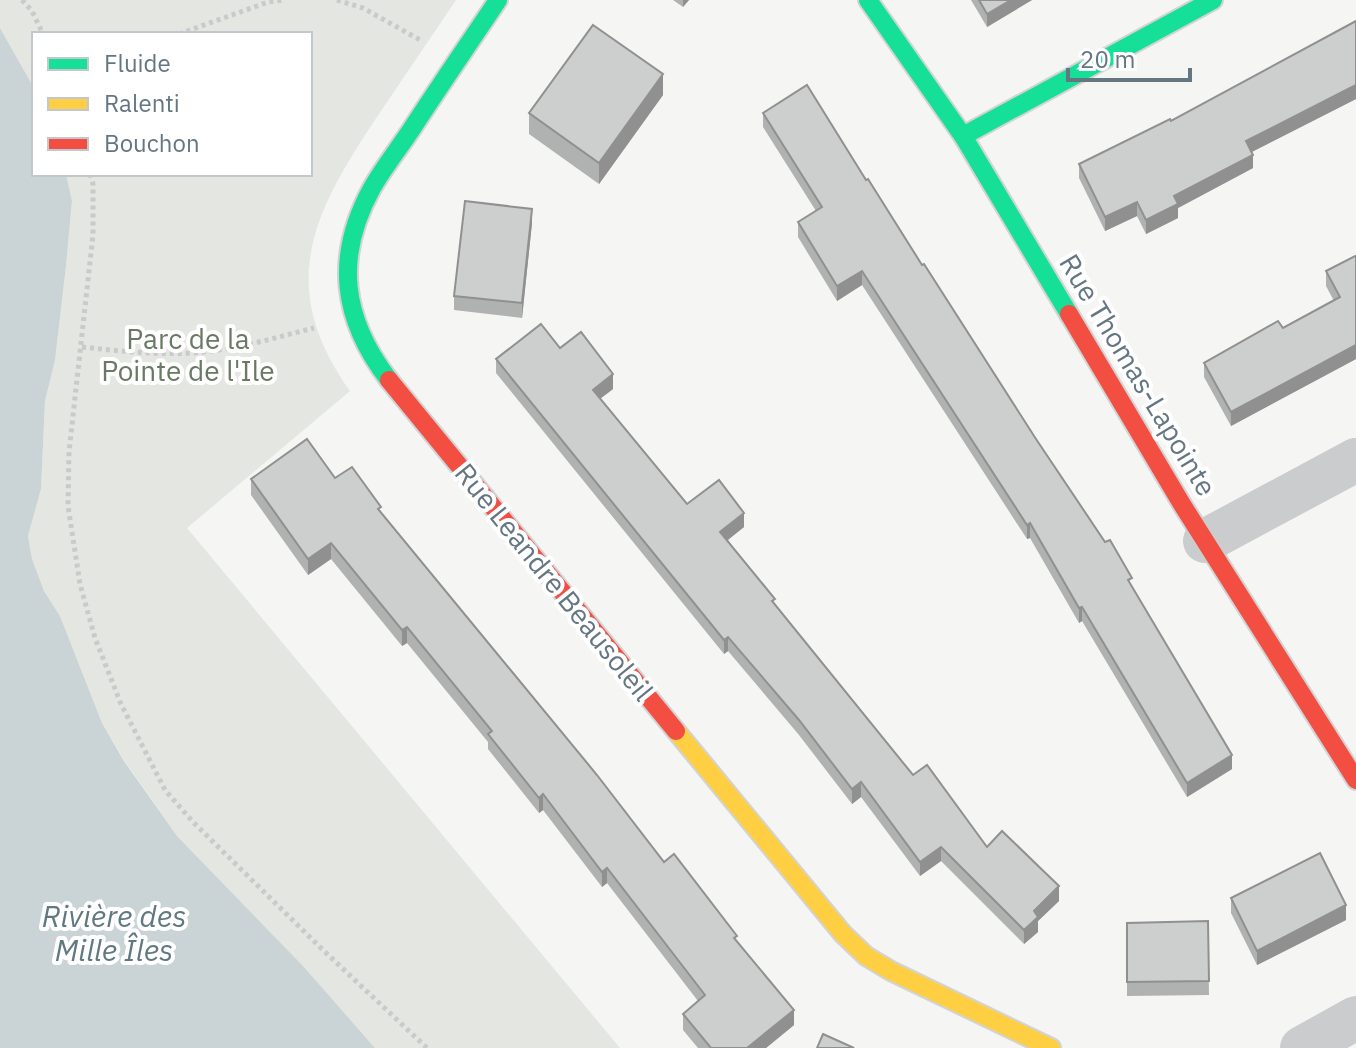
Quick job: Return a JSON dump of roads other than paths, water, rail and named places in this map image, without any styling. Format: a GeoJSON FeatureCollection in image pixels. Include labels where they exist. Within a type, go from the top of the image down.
{"type":"FeatureCollection","features":[{"type":"Feature","properties":{"kind":"street","name":"Rue Leandre Beausoleil"},"geometry":{"type":"LineString","coordinates":[[498,0],[372,188],[357,220],[348,249],[347,279],[349,306],[361,339],[376,365],[401,396],[843,934],[866,956],[891,971],[1051,1048]]}},
{"type":"Feature","properties":{"kind":"street","name":"Rue Thomas-Lapointe"},"geometry":{"type":"LineString","coordinates":[[868,0],[963,136],[1205,541],[1356,780]]}},
{"type":"Feature","properties":{"kind":"street"},"geometry":{"type":"LineString","coordinates":[[963,136],[1213,0]]}},
{"type":"Feature","properties":{"kind":"street"},"geometry":{"type":"LineString","coordinates":[[1205,541],[1356,460]]}},
{"type":"Feature","properties":{"kind":"street"},"geometry":{"type":"LineString","coordinates":[[1302,1048],[1356,1018]]}},
{"type":"Feature","properties":{"kind":"water","name":"Rivière des Mille Îles"},"geometry":{"type":"Polygon","coordinates":[[[0,28],[32,84],[32,176],[66,176],[72,201],[55,360],[45,401],[41,489],[28,536],[32,559],[44,591],[60,616],[102,723],[124,761],[177,836],[304,967],[375,1048],[0,1048],[0,28]]]}},
{"type":"Feature","properties":{"kind":"park label","name":"Parc de la Pointe de l'Ile"},"geometry":{"type":"Point","coordinates":[188,355]}}]}
